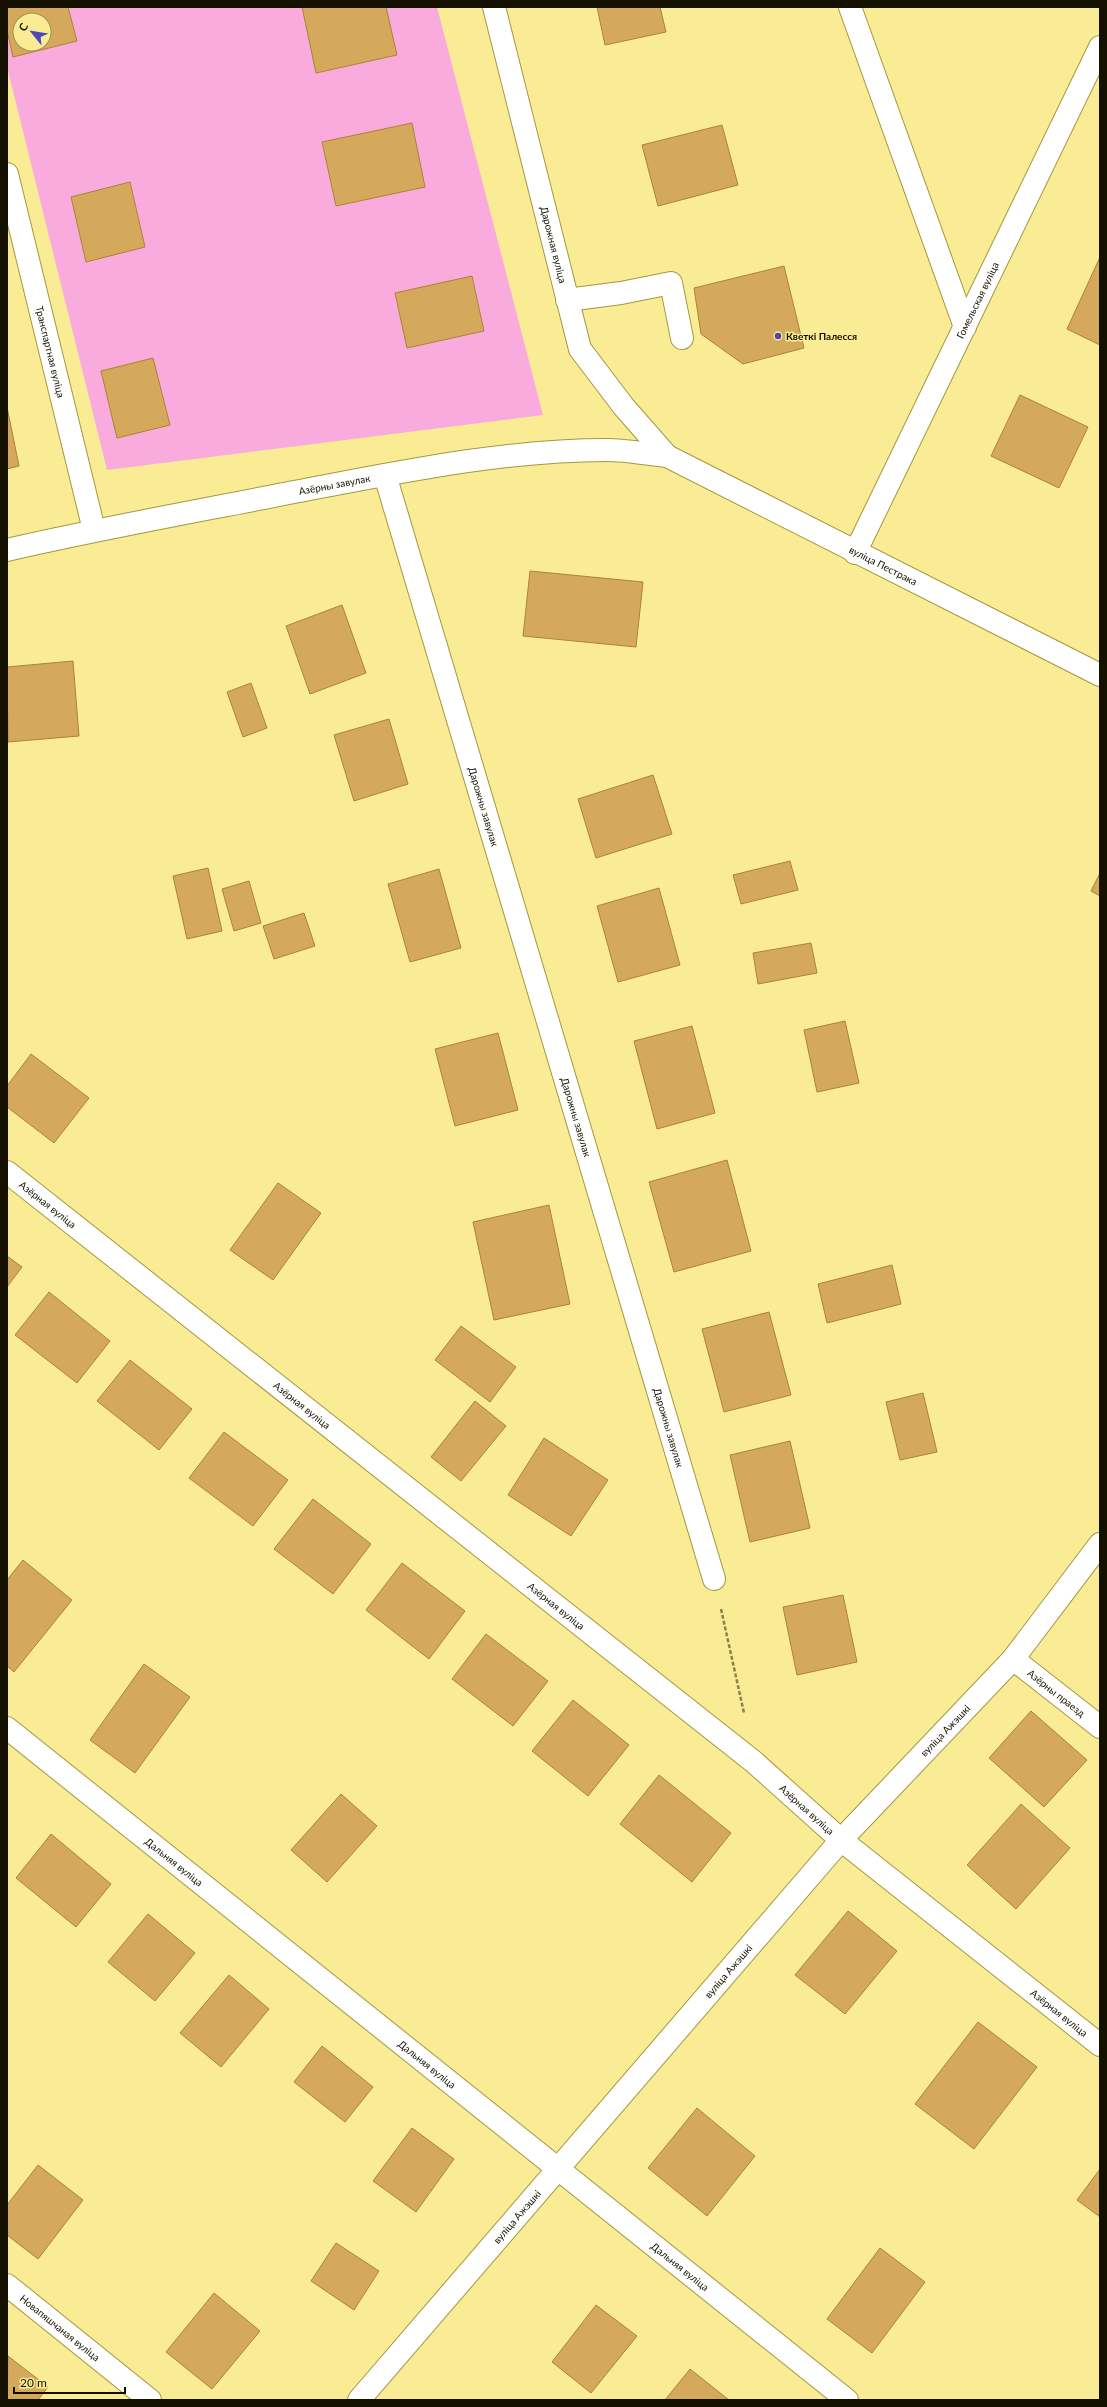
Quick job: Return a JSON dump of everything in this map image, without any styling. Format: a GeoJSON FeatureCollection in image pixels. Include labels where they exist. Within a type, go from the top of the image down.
{"type":"FeatureCollection","features":[{"type":"Feature","properties":{"kind":"street","name":"Дарожная вуліца"},"geometry":{"type":"LineString","coordinates":[[494,7],[580,348],[624,407],[667,456]]}},
{"type":"Feature","properties":{"kind":"street"},"geometry":{"type":"LineString","coordinates":[[850,7],[965,327]]}},
{"type":"Feature","properties":{"kind":"street","name":"Гомельская вуліца"},"geometry":{"type":"LineString","coordinates":[[855,553],[1100,47]]}},
{"type":"Feature","properties":{"kind":"street","name":"Транспартная вуліца"},"geometry":{"type":"LineString","coordinates":[[7,174],[94,530]]}},
{"type":"Feature","properties":{"kind":"street"},"geometry":{"type":"LineString","coordinates":[[567,300],[621,293],[671,282],[682,338]]}},
{"type":"Feature","properties":{"kind":"street","name":"Азёрны завулак"},"geometry":{"type":"LineString","coordinates":[[7,550],[94,530],[385,475],[544,453],[608,450],[667,456]]}},
{"type":"Feature","properties":{"kind":"street","name":"вуліца Пестрака"},"geometry":{"type":"LineString","coordinates":[[667,456],[855,553],[1100,676]]}},
{"type":"Feature","properties":{"kind":"street","name":"Дарожны завулак"},"geometry":{"type":"LineString","coordinates":[[385,475],[714,1579]]}},
{"type":"Feature","properties":{"kind":"street","name":"Азёрная вуліца"},"geometry":{"type":"LineString","coordinates":[[7,1172],[754,1762],[841,1840],[1100,2045]]}},
{"type":"Feature","properties":{"kind":"street","name":"вуліца Ажэшкі"},"geometry":{"type":"LineString","coordinates":[[359,2400],[556,2169],[841,1840],[1013,1659],[1100,1544]]}},
{"type":"Feature","properties":{"kind":"street","name":"Азёрны праезд"},"geometry":{"type":"LineString","coordinates":[[1013,1659],[1100,1727]]}},
{"type":"Feature","properties":{"kind":"street","name":"Дальняя вуліца"},"geometry":{"type":"LineString","coordinates":[[7,1728],[556,2169],[847,2400]]}},
{"type":"Feature","properties":{"kind":"street","name":"Новапяшчаная вуліца"},"geometry":{"type":"LineString","coordinates":[[7,2285],[150,2400]]}},
{"type":"Feature","properties":{"kind":"path"},"geometry":{"type":"LineString","coordinates":[[714,1579],[744,1716]]}},
{"type":"Feature","properties":{"kind":"shaded area"},"geometry":{"type":"Polygon","coordinates":[[[7,7],[437,7],[543,415],[107,470],[7,67],[7,7]]]}},
{"type":"Feature","properties":{"kind":"building"},"geometry":{"type":"Polygon","coordinates":[[[7,7],[68,7],[77,41],[52,47],[52,12],[12,12],[12,52],[33,52],[13,57],[7,30],[7,7]]]}},
{"type":"Feature","properties":{"kind":"building"},"geometry":{"type":"Polygon","coordinates":[[[302,7],[386,7],[397,55],[316,73],[302,7]]]}},
{"type":"Feature","properties":{"kind":"building"},"geometry":{"type":"Polygon","coordinates":[[[597,7],[660,7],[666,32],[605,45],[597,7]]]}},
{"type":"Feature","properties":{"kind":"building"},"geometry":{"type":"Polygon","coordinates":[[[412,123],[425,187],[336,206],[322,142],[412,123]]]}},
{"type":"Feature","properties":{"kind":"building"},"geometry":{"type":"Polygon","coordinates":[[[722,125],[738,185],[658,206],[642,145],[722,125]]]}},
{"type":"Feature","properties":{"kind":"building"},"geometry":{"type":"Polygon","coordinates":[[[130,182],[145,247],[86,262],[71,197],[130,182]]]}},
{"type":"Feature","properties":{"kind":"building"},"geometry":{"type":"Polygon","coordinates":[[[1100,257],[1100,345],[1067,329],[1100,257]]]}},
{"type":"Feature","properties":{"kind":"building"},"geometry":{"type":"Polygon","coordinates":[[[784,266],[804,348],[743,364],[701,334],[694,288],[784,266]]]}},
{"type":"Feature","properties":{"kind":"building"},"geometry":{"type":"Polygon","coordinates":[[[472,276],[484,331],[407,348],[395,293],[472,276]]]}},
{"type":"Feature","properties":{"kind":"building"},"geometry":{"type":"Polygon","coordinates":[[[153,358],[170,425],[117,438],[101,371],[153,358]]]}},
{"type":"Feature","properties":{"kind":"building"},"geometry":{"type":"Polygon","coordinates":[[[1020,395],[1088,427],[1059,488],[991,456],[1020,395]]]}},
{"type":"Feature","properties":{"kind":"building"},"geometry":{"type":"Polygon","coordinates":[[[7,407],[19,466],[7,469],[7,407]]]}},
{"type":"Feature","properties":{"kind":"building"},"geometry":{"type":"Polygon","coordinates":[[[530,571],[643,582],[636,647],[523,636],[530,571]]]}},
{"type":"Feature","properties":{"kind":"building"},"geometry":{"type":"Polygon","coordinates":[[[342,605],[366,673],[310,694],[286,626],[342,605]]]}},
{"type":"Feature","properties":{"kind":"building"},"geometry":{"type":"Polygon","coordinates":[[[73,661],[79,736],[8,742],[7,667],[73,661]]]}},
{"type":"Feature","properties":{"kind":"building"},"geometry":{"type":"Polygon","coordinates":[[[251,683],[267,728],[243,737],[227,692],[251,683]]]}},
{"type":"Feature","properties":{"kind":"building"},"geometry":{"type":"Polygon","coordinates":[[[389,719],[408,784],[354,801],[334,735],[389,719]]]}},
{"type":"Feature","properties":{"kind":"building"},"geometry":{"type":"Polygon","coordinates":[[[653,775],[672,834],[596,858],[578,799],[653,775]]]}},
{"type":"Feature","properties":{"kind":"building"},"geometry":{"type":"Polygon","coordinates":[[[790,861],[798,890],[741,904],[733,875],[790,861]]]}},
{"type":"Feature","properties":{"kind":"building"},"geometry":{"type":"Polygon","coordinates":[[[208,868],[222,931],[187,939],[173,876],[208,868]]]}},
{"type":"Feature","properties":{"kind":"building"},"geometry":{"type":"Polygon","coordinates":[[[439,869],[461,948],[410,962],[388,884],[439,869]]]}},
{"type":"Feature","properties":{"kind":"building"},"geometry":{"type":"Polygon","coordinates":[[[1100,873],[1100,896],[1091,891],[1100,873]]]}},
{"type":"Feature","properties":{"kind":"building"},"geometry":{"type":"Polygon","coordinates":[[[249,881],[261,923],[234,931],[222,889],[249,881]]]}},
{"type":"Feature","properties":{"kind":"building"},"geometry":{"type":"Polygon","coordinates":[[[659,888],[680,965],[618,982],[597,906],[659,888]]]}},
{"type":"Feature","properties":{"kind":"building"},"geometry":{"type":"Polygon","coordinates":[[[304,913],[315,946],[274,959],[263,926],[304,913]]]}},
{"type":"Feature","properties":{"kind":"building"},"geometry":{"type":"Polygon","coordinates":[[[811,943],[817,973],[758,984],[753,953],[811,943]]]}},
{"type":"Feature","properties":{"kind":"building"},"geometry":{"type":"Polygon","coordinates":[[[845,1021],[859,1083],[817,1092],[804,1030],[845,1021]]]}},
{"type":"Feature","properties":{"kind":"building"},"geometry":{"type":"Polygon","coordinates":[[[692,1026],[715,1113],[657,1129],[634,1041],[692,1026]]]}},
{"type":"Feature","properties":{"kind":"building"},"geometry":{"type":"Polygon","coordinates":[[[498,1033],[518,1110],[455,1126],[435,1049],[498,1033]]]}},
{"type":"Feature","properties":{"kind":"building"},"geometry":{"type":"Polygon","coordinates":[[[31,1054],[89,1098],[54,1143],[7,1107],[7,1086],[31,1054]]]}},
{"type":"Feature","properties":{"kind":"building"},"geometry":{"type":"Polygon","coordinates":[[[727,1160],[751,1251],[674,1272],[649,1182],[727,1160]]]}},
{"type":"Feature","properties":{"kind":"building"},"geometry":{"type":"Polygon","coordinates":[[[278,1183],[321,1213],[273,1280],[230,1250],[278,1183]]]}},
{"type":"Feature","properties":{"kind":"building"},"geometry":{"type":"Polygon","coordinates":[[[549,1205],[570,1304],[494,1320],[473,1222],[549,1205]]]}},
{"type":"Feature","properties":{"kind":"building"},"geometry":{"type":"Polygon","coordinates":[[[7,1256],[22,1267],[7,1287],[7,1256]]]}},
{"type":"Feature","properties":{"kind":"building"},"geometry":{"type":"Polygon","coordinates":[[[892,1265],[901,1304],[827,1323],[818,1284],[892,1265]]]}},
{"type":"Feature","properties":{"kind":"building"},"geometry":{"type":"Polygon","coordinates":[[[49,1292],[110,1341],[77,1383],[15,1335],[49,1292]]]}},
{"type":"Feature","properties":{"kind":"building"},"geometry":{"type":"Polygon","coordinates":[[[769,1312],[791,1395],[724,1412],[702,1329],[769,1312]]]}},
{"type":"Feature","properties":{"kind":"building"},"geometry":{"type":"Polygon","coordinates":[[[461,1326],[516,1367],[490,1402],[435,1360],[461,1326]]]}},
{"type":"Feature","properties":{"kind":"building"},"geometry":{"type":"Polygon","coordinates":[[[130,1360],[192,1409],[159,1450],[97,1401],[130,1360]]]}},
{"type":"Feature","properties":{"kind":"building"},"geometry":{"type":"Polygon","coordinates":[[[923,1393],[937,1452],[900,1460],[886,1402],[923,1393]]]}},
{"type":"Feature","properties":{"kind":"building"},"geometry":{"type":"Polygon","coordinates":[[[475,1401],[506,1426],[461,1481],[431,1457],[475,1401]]]}},
{"type":"Feature","properties":{"kind":"building"},"geometry":{"type":"Polygon","coordinates":[[[224,1432],[288,1480],[253,1526],[189,1478],[224,1432]]]}},
{"type":"Feature","properties":{"kind":"building"},"geometry":{"type":"Polygon","coordinates":[[[544,1438],[608,1480],[571,1536],[508,1495],[544,1438]]]}},
{"type":"Feature","properties":{"kind":"building"},"geometry":{"type":"Polygon","coordinates":[[[790,1441],[810,1528],[750,1542],[730,1455],[790,1441]]]}},
{"type":"Feature","properties":{"kind":"building"},"geometry":{"type":"Polygon","coordinates":[[[313,1499],[371,1544],[333,1594],[274,1549],[313,1499]]]}},
{"type":"Feature","properties":{"kind":"building"},"geometry":{"type":"Polygon","coordinates":[[[23,1560],[72,1600],[14,1672],[7,1666],[7,1580],[23,1560]]]}},
{"type":"Feature","properties":{"kind":"building"},"geometry":{"type":"Polygon","coordinates":[[[402,1563],[465,1611],[429,1659],[366,1610],[402,1563]]]}},
{"type":"Feature","properties":{"kind":"building"},"geometry":{"type":"Polygon","coordinates":[[[843,1595],[857,1662],[797,1675],[783,1607],[843,1595]]]}},
{"type":"Feature","properties":{"kind":"building"},"geometry":{"type":"Polygon","coordinates":[[[486,1634],[548,1681],[513,1726],[452,1679],[486,1634]]]}},
{"type":"Feature","properties":{"kind":"building"},"geometry":{"type":"Polygon","coordinates":[[[144,1664],[190,1697],[135,1773],[90,1740],[144,1664]]]}},
{"type":"Feature","properties":{"kind":"building"},"geometry":{"type":"Polygon","coordinates":[[[573,1700],[629,1745],[588,1796],[532,1751],[573,1700]]]}},
{"type":"Feature","properties":{"kind":"building"},"geometry":{"type":"Polygon","coordinates":[[[1031,1711],[1087,1760],[1044,1807],[989,1758],[1031,1711]]]}},
{"type":"Feature","properties":{"kind":"building"},"geometry":{"type":"Polygon","coordinates":[[[659,1775],[731,1833],[692,1882],[620,1824],[659,1775]]]}},
{"type":"Feature","properties":{"kind":"building"},"geometry":{"type":"Polygon","coordinates":[[[341,1794],[377,1826],[327,1882],[291,1850],[341,1794]]]}},
{"type":"Feature","properties":{"kind":"building"},"geometry":{"type":"Polygon","coordinates":[[[1021,1804],[1070,1848],[1016,1909],[967,1865],[1021,1804]]]}},
{"type":"Feature","properties":{"kind":"building"},"geometry":{"type":"Polygon","coordinates":[[[51,1834],[111,1884],[76,1927],[16,1878],[51,1834]]]}},
{"type":"Feature","properties":{"kind":"building"},"geometry":{"type":"Polygon","coordinates":[[[848,1911],[897,1951],[845,2014],[795,1975],[848,1911]]]}},
{"type":"Feature","properties":{"kind":"building"},"geometry":{"type":"Polygon","coordinates":[[[148,1914],[195,1953],[155,2001],[108,1962],[148,1914]]]}},
{"type":"Feature","properties":{"kind":"building"},"geometry":{"type":"Polygon","coordinates":[[[229,1975],[269,2009],[221,2067],[180,2033],[229,1975]]]}},
{"type":"Feature","properties":{"kind":"building"},"geometry":{"type":"Polygon","coordinates":[[[978,2022],[1037,2067],[974,2149],[915,2104],[978,2022]]]}},
{"type":"Feature","properties":{"kind":"building"},"geometry":{"type":"Polygon","coordinates":[[[322,2046],[373,2087],[345,2122],[294,2082],[322,2046]]]}},
{"type":"Feature","properties":{"kind":"building"},"geometry":{"type":"Polygon","coordinates":[[[697,2108],[755,2156],[707,2216],[648,2168],[697,2108]]]}},
{"type":"Feature","properties":{"kind":"building"},"geometry":{"type":"Polygon","coordinates":[[[412,2128],[454,2159],[416,2212],[373,2181],[412,2128]]]}},
{"type":"Feature","properties":{"kind":"building"},"geometry":{"type":"Polygon","coordinates":[[[38,2165],[83,2200],[38,2259],[7,2235],[7,2205],[38,2165]]]}},
{"type":"Feature","properties":{"kind":"building"},"geometry":{"type":"Polygon","coordinates":[[[1100,2169],[1100,2217],[1077,2200],[1100,2169]]]}},
{"type":"Feature","properties":{"kind":"building"},"geometry":{"type":"Polygon","coordinates":[[[336,2243],[379,2271],[354,2310],[311,2281],[336,2243]]]}},
{"type":"Feature","properties":{"kind":"building"},"geometry":{"type":"Polygon","coordinates":[[[880,2248],[925,2282],[872,2353],[827,2319],[880,2248]]]}},
{"type":"Feature","properties":{"kind":"building"},"geometry":{"type":"Polygon","coordinates":[[[214,2293],[260,2331],[212,2389],[166,2352],[214,2293]]]}},
{"type":"Feature","properties":{"kind":"building"},"geometry":{"type":"Polygon","coordinates":[[[596,2305],[637,2336],[591,2393],[552,2362],[596,2305]]]}},
{"type":"Feature","properties":{"kind":"building"},"geometry":{"type":"Polygon","coordinates":[[[8,2356],[48,2387],[38,2400],[7,2400],[8,2356]]]}},
{"type":"Feature","properties":{"kind":"building"},"geometry":{"type":"Polygon","coordinates":[[[690,2369],[729,2400],[665,2400],[690,2369]]]}},
{"type":"Feature","properties":{"kind":"place","name":"Кветкі Палесся"},"geometry":{"type":"Point","coordinates":[778,336]}}]}
